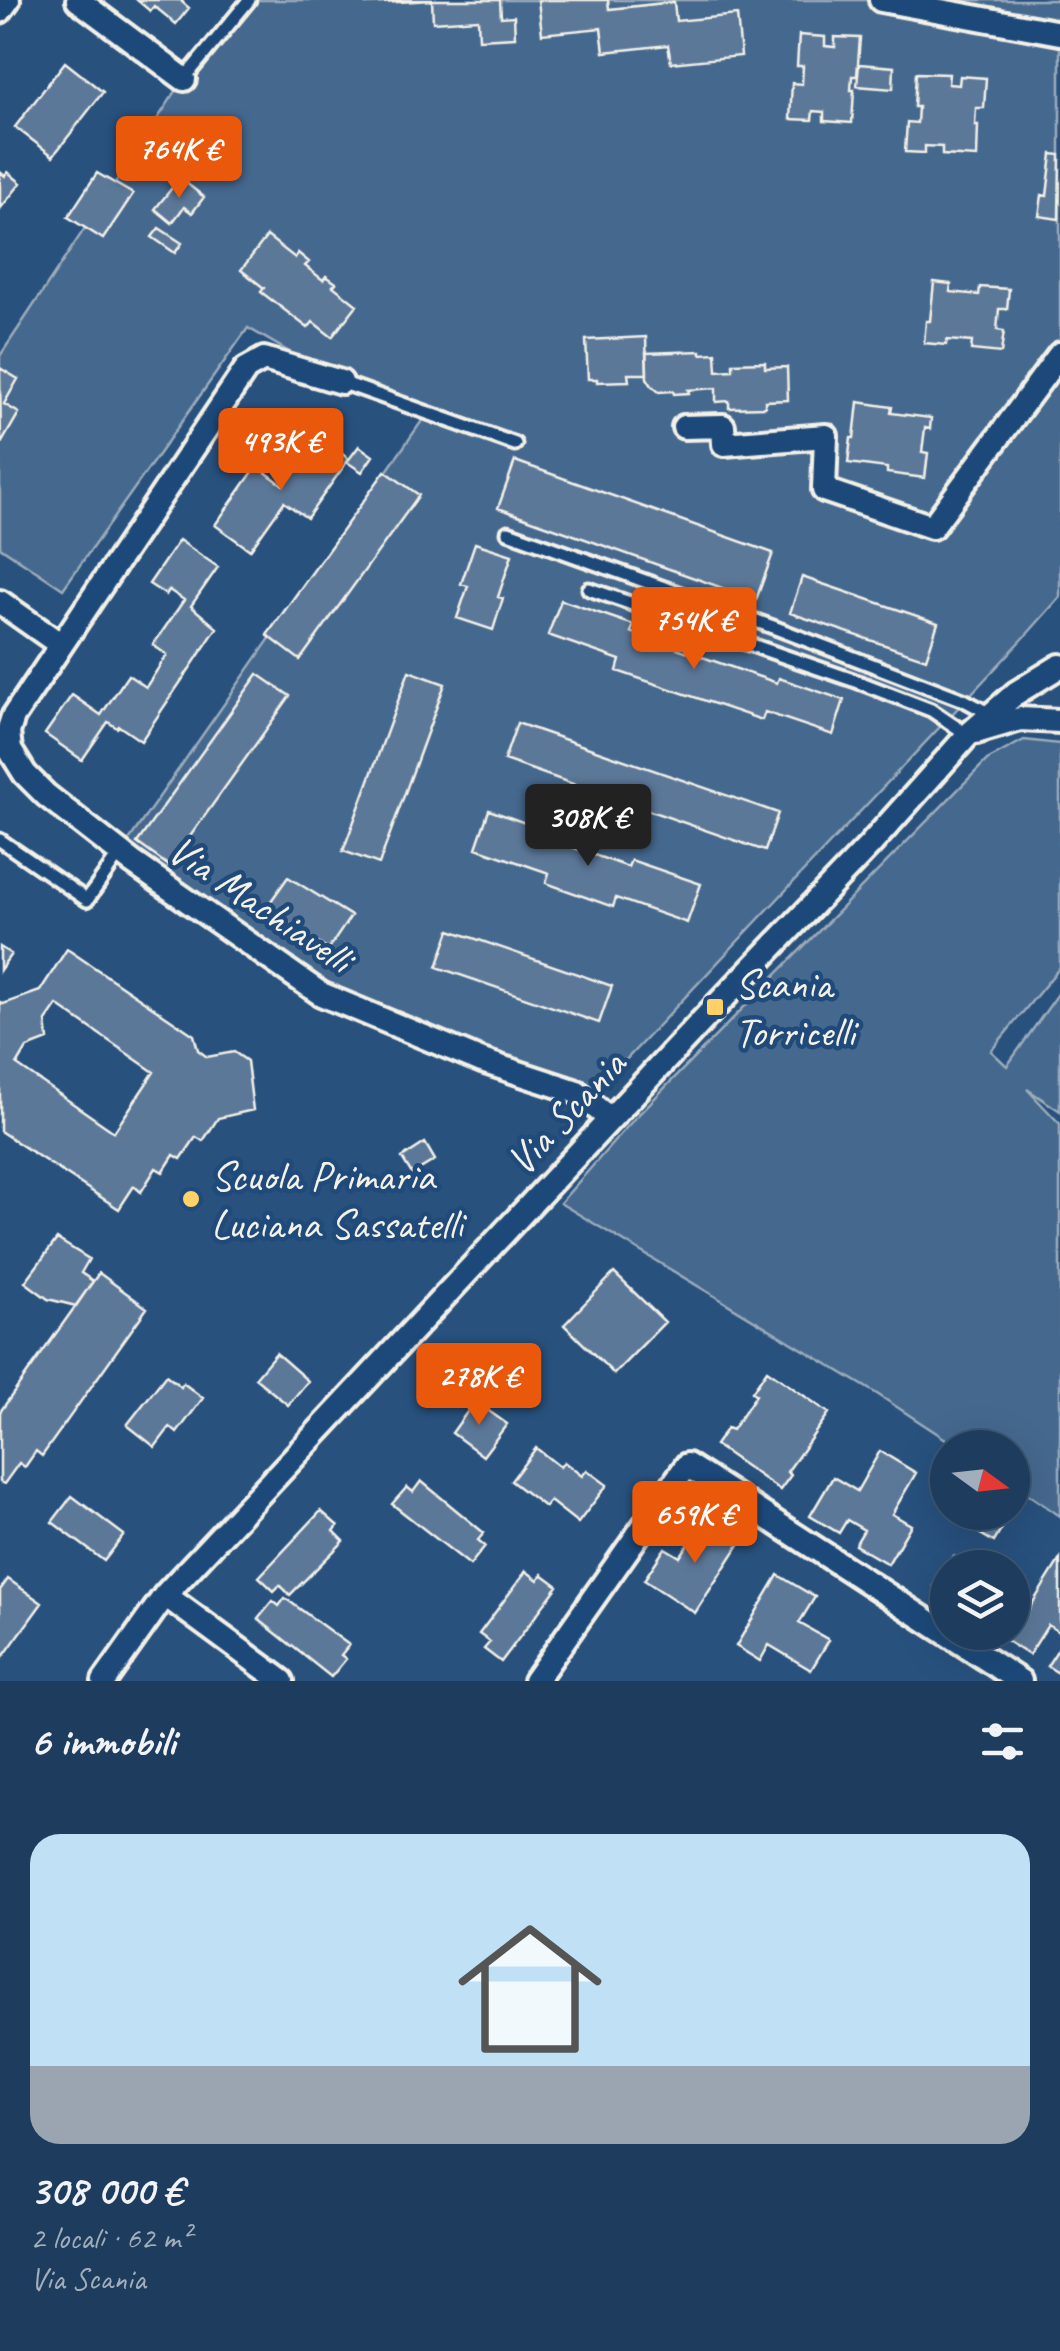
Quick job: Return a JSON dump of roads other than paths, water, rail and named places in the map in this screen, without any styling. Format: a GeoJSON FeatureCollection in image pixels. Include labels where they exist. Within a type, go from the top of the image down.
{"type":"FeatureCollection","features":[{"type":"Feature","properties":{"kind":"street"},"geometry":{"type":"LineString","coordinates":[[0,12],[8,0]]}},
{"type":"Feature","properties":{"kind":"street"},"geometry":{"type":"LineString","coordinates":[[78,0],[184,80]]}},
{"type":"Feature","properties":{"kind":"street"},"geometry":{"type":"LineString","coordinates":[[880,0],[1060,34]]}},
{"type":"Feature","properties":{"kind":"street"},"geometry":{"type":"LineString","coordinates":[[684,427],[723,426],[724,444],[826,436],[824,490],[932,527],[1059,357]]}},
{"type":"Feature","properties":{"kind":"street","name":"Via Machiavelli"},"geometry":{"type":"LineString","coordinates":[[342,382],[264,358],[246,368],[13,717],[5,751],[46,795],[120,853],[321,994],[482,1062],[577,1092],[610,1119]]}},
{"type":"Feature","properties":{"kind":"street"},"geometry":{"type":"LineString","coordinates":[[0,602],[61,644]]}},
{"type":"Feature","properties":{"kind":"street","name":"Via Scania"},"geometry":{"type":"LineString","coordinates":[[104,1681],[165,1595],[869,846],[968,735],[999,718],[1016,692],[1060,666]]}},
{"type":"Feature","properties":{"kind":"street","name":"Via Scania"},"geometry":{"type":"LineString","coordinates":[[999,718],[1060,721]]}},
{"type":"Feature","properties":{"kind":"street"},"geometry":{"type":"LineString","coordinates":[[535,1681],[687,1465],[1020,1681]]}},
{"type":"Feature","properties":{"kind":"street"},"geometry":{"type":"LineString","coordinates":[[165,1595],[282,1681]]}},
{"type":"Feature","properties":{"kind":"lane"},"geometry":{"type":"LineString","coordinates":[[184,80],[249,0]]}},
{"type":"Feature","properties":{"kind":"lane"},"geometry":{"type":"LineString","coordinates":[[342,382],[515,444]]}},
{"type":"Feature","properties":{"kind":"lane"},"geometry":{"type":"LineString","coordinates":[[508,532],[773,627],[966,701],[999,718]]}},
{"type":"Feature","properties":{"kind":"lane"},"geometry":{"type":"LineString","coordinates":[[589,589],[853,680],[930,710],[968,735]]}},
{"type":"Feature","properties":{"kind":"lane"},"geometry":{"type":"LineString","coordinates":[[0,840],[87,900],[120,853]]}},
{"type":"Feature","properties":{"kind":"place","name":"Scania Torricelli"},"geometry":{"type":"Point","coordinates":[715,1007]}},
{"type":"Feature","properties":{"kind":"place","name":"Scuola Primaria Luciana Sassatelli"},"geometry":{"type":"Point","coordinates":[191,1199]}}]}
